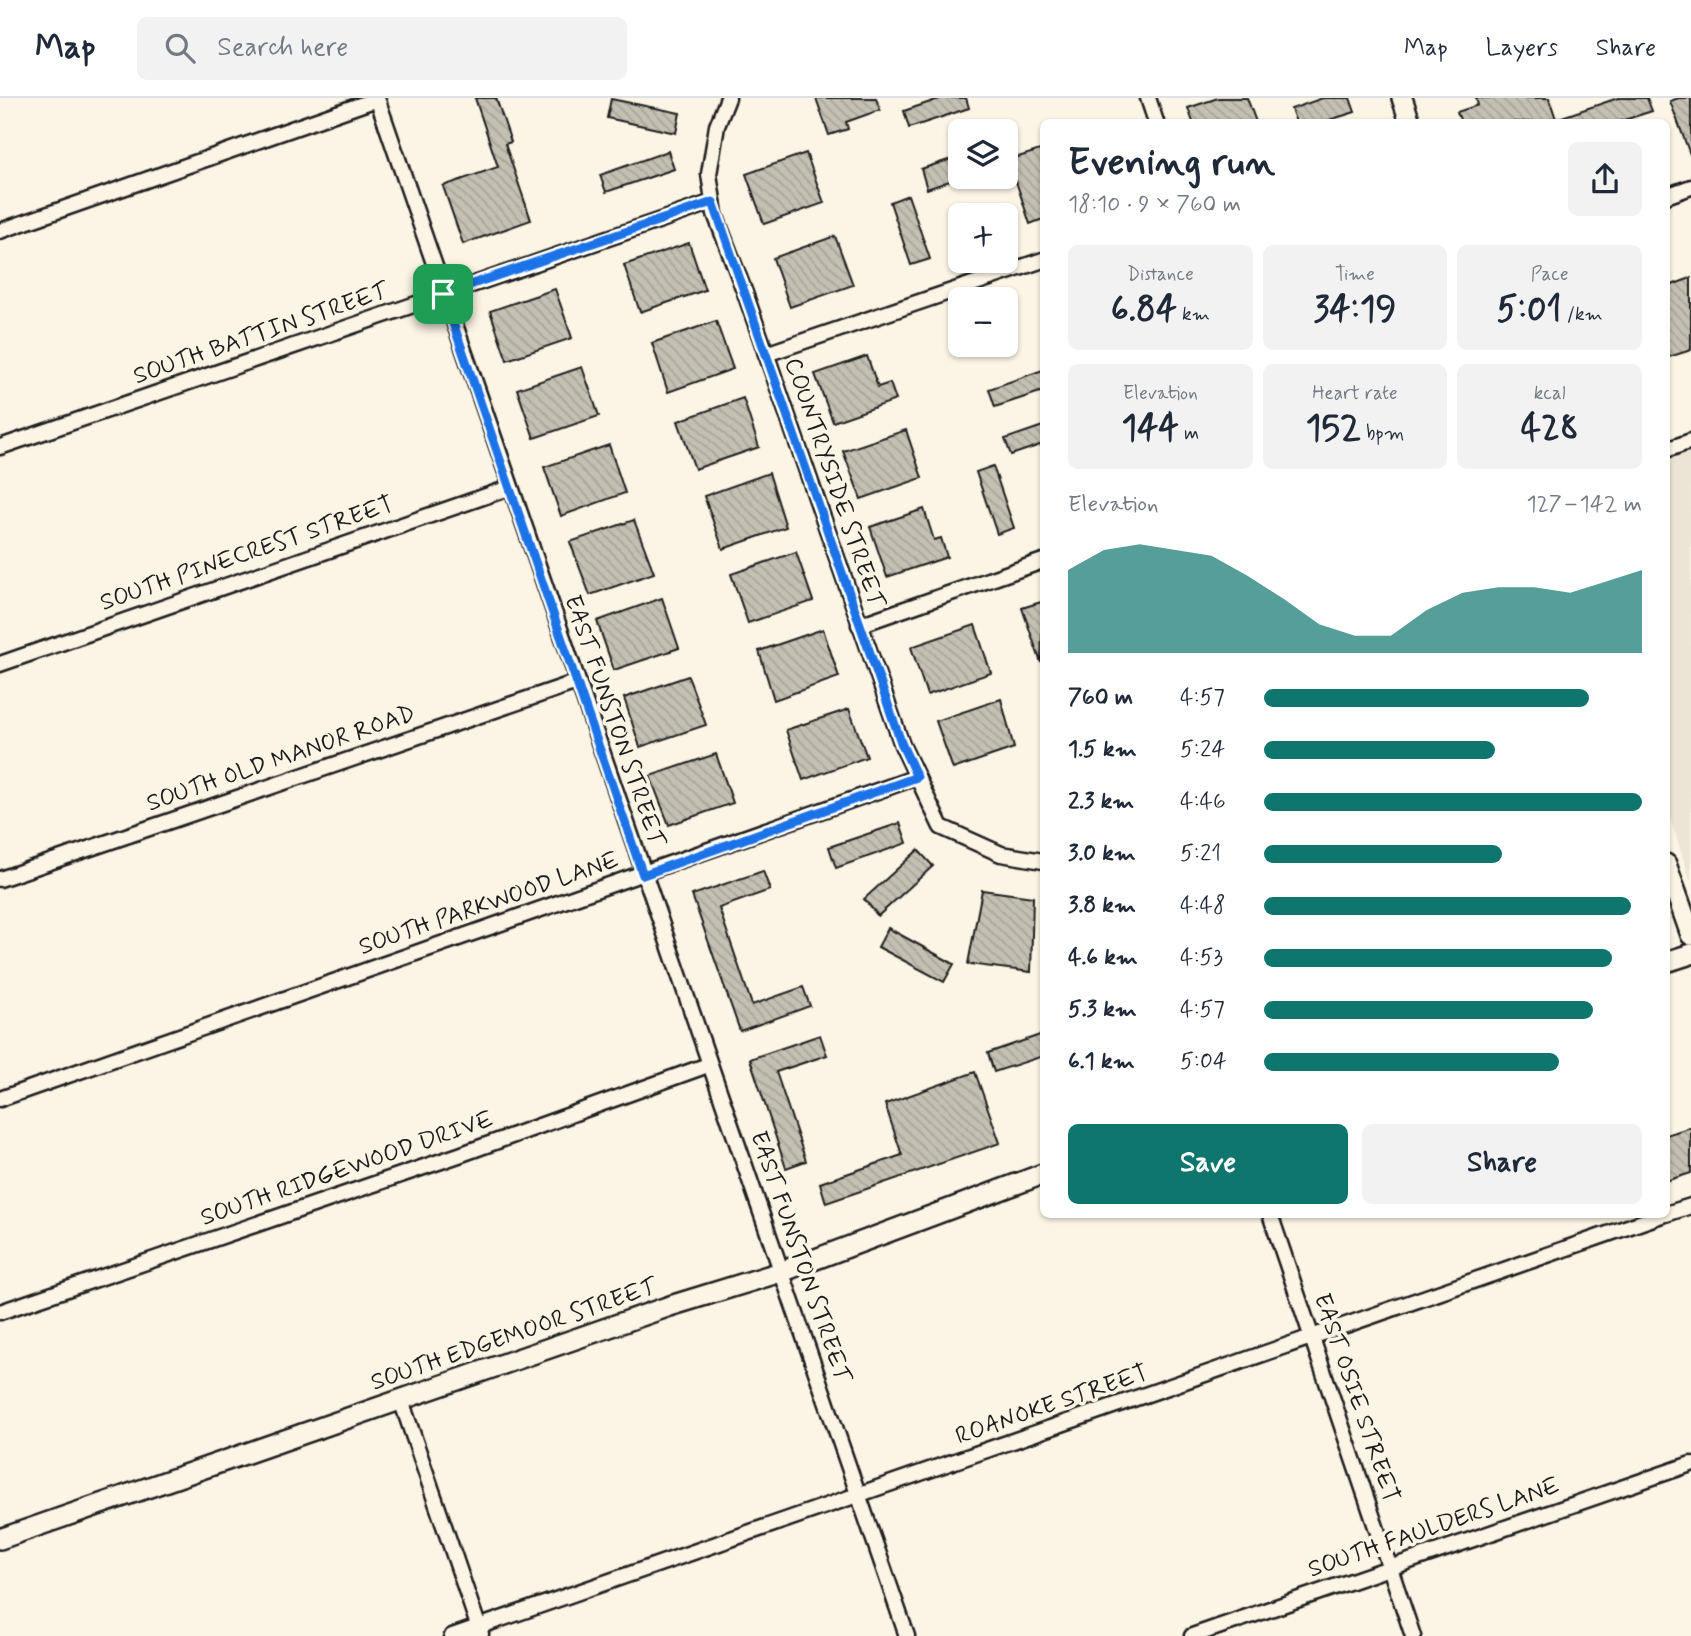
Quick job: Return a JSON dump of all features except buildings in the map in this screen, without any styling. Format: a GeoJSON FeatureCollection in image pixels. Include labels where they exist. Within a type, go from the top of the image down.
{"type":"FeatureCollection","features":[{"type":"Feature","properties":{"kind":"street"},"geometry":{"type":"LineString","coordinates":[[713,202],[709,174],[718,126],[728,98]]}},
{"type":"Feature","properties":{"kind":"street"},"geometry":{"type":"LineString","coordinates":[[1148,98],[1155,119]]}},
{"type":"Feature","properties":{"kind":"street"},"geometry":{"type":"LineString","coordinates":[[1402,98],[1409,119]]}},
{"type":"Feature","properties":{"kind":"street"},"geometry":{"type":"LineString","coordinates":[[0,231],[377,99]]}},
{"type":"Feature","properties":{"kind":"street","name":"EAST FUNSTON STREET"},"geometry":{"type":"LineString","coordinates":[[377,99],[907,1636]]}},
{"type":"Feature","properties":{"kind":"street"},"geometry":{"type":"LineString","coordinates":[[1670,195],[1691,187]]}},
{"type":"Feature","properties":{"kind":"street","name":"SOUTH BATTIN STREET"},"geometry":{"type":"LineString","coordinates":[[0,447],[713,202]]}},
{"type":"Feature","properties":{"kind":"street","name":"COUNTRYSIDE STREET"},"geometry":{"type":"LineString","coordinates":[[713,202],[859,625],[902,745],[917,777]]}},
{"type":"Feature","properties":{"kind":"street"},"geometry":{"type":"LineString","coordinates":[[766,354],[1040,261]]}},
{"type":"Feature","properties":{"kind":"street"},"geometry":{"type":"LineString","coordinates":[[1670,449],[1691,441]]}},
{"type":"Feature","properties":{"kind":"street","name":"SOUTH PINECREST STREET"},"geometry":{"type":"LineString","coordinates":[[0,664],[509,488]]}},
{"type":"Feature","properties":{"kind":"street"},"geometry":{"type":"LineString","coordinates":[[859,625],[1040,562]]}},
{"type":"Feature","properties":{"kind":"street","name":"SOUTH OLD MANOR ROAD"},"geometry":{"type":"LineString","coordinates":[[0,880],[577,682]]}},
{"type":"Feature","properties":{"kind":"street"},"geometry":{"type":"LineString","coordinates":[[917,777],[941,827],[1001,854],[1040,860]]}},
{"type":"Feature","properties":{"kind":"street","name":"SOUTH PARKWOOD LANE"},"geometry":{"type":"LineString","coordinates":[[0,1099],[917,777]]}},
{"type":"Feature","properties":{"kind":"street"},"geometry":{"type":"LineString","coordinates":[[1670,875],[1691,935]]}},
{"type":"Feature","properties":{"kind":"street"},"geometry":{"type":"LineString","coordinates":[[1670,961],[1691,954]]}},
{"type":"Feature","properties":{"kind":"street","name":"SOUTH RIDGEWOOD DRIVE"},"geometry":{"type":"LineString","coordinates":[[0,1312],[459,1155],[708,1065]]}},
{"type":"Feature","properties":{"kind":"street","name":"SOUTH EDGEMOOR STREET"},"geometry":{"type":"LineString","coordinates":[[0,1539],[670,1306],[781,1272],[1040,1175]]}},
{"type":"Feature","properties":{"kind":"street","name":"ROANOKE STREET"},"geometry":{"type":"LineString","coordinates":[[1670,1213],[1691,1206]]}},
{"type":"Feature","properties":{"kind":"street","name":"EAST OSIE STREET"},"geometry":{"type":"LineString","coordinates":[[1271,1218],[1413,1636]]}},
{"type":"Feature","properties":{"kind":"street","name":"ROANOKE STREET"},"geometry":{"type":"LineString","coordinates":[[452,1636],[480,1632],[859,1495],[1655,1218]]}},
{"type":"Feature","properties":{"kind":"street"},"geometry":{"type":"LineString","coordinates":[[401,1400],[480,1632]]}},
{"type":"Feature","properties":{"kind":"street","name":"SOUTH FAULDERS LANE"},"geometry":{"type":"LineString","coordinates":[[1192,1636],[1691,1464]]}},
{"type":"Feature","properties":{"kind":"shaded area"},"geometry":{"type":"Polygon","coordinates":[[[1691,450],[1691,882],[1670,818],[1670,457],[1691,450]]]}},
{"type":"Feature","properties":{"kind":"route"},"geometry":{"type":"LineString","coordinates":[[713,202],[859,625],[902,745],[917,777],[643,875],[443,294],[713,202]]}}]}
